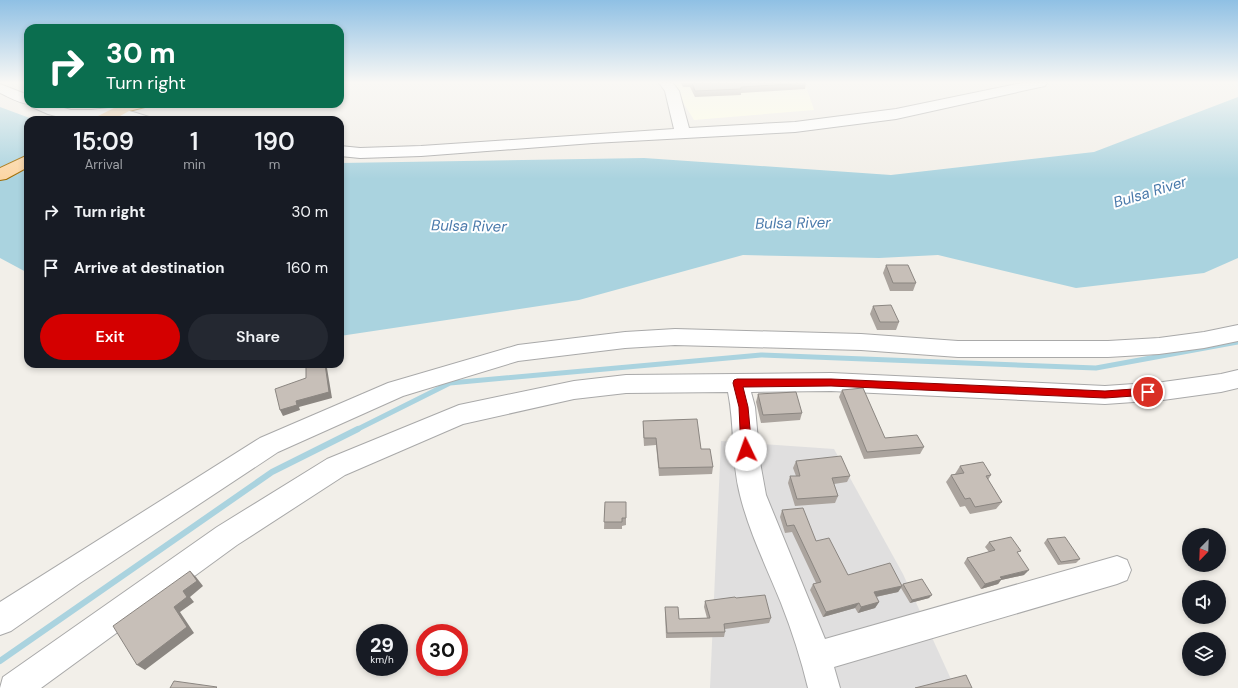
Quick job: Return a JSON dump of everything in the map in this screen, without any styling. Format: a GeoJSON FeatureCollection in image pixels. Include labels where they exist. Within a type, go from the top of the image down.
{"type":"FeatureCollection","features":[{"type":"Feature","properties":{"kind":"main road"},"geometry":{"type":"LineString","coordinates":[[0,175],[24,162]]}},
{"type":"Feature","properties":{"kind":"street"},"geometry":{"type":"LineString","coordinates":[[678,115],[683,134]]}},
{"type":"Feature","properties":{"kind":"street"},"geometry":{"type":"LineString","coordinates":[[344,151],[360,153],[421,151],[593,138],[794,127],[887,115]]}},
{"type":"Feature","properties":{"kind":"street"},"geometry":{"type":"LineString","coordinates":[[0,620],[70,573],[269,446],[396,389],[518,353],[625,340],[675,337],[861,342],[996,350],[1108,349],[1159,346],[1204,340],[1238,333]]}},
{"type":"Feature","properties":{"kind":"street"},"geometry":{"type":"LineString","coordinates":[[14,688],[233,532],[336,467],[459,416],[574,390],[626,384],[831,382],[1105,395],[1163,390],[1221,383],[1238,379]]}},
{"type":"Feature","properties":{"kind":"street"},"geometry":{"type":"LineString","coordinates":[[737,383],[744,407],[747,462],[753,495],[769,539],[797,605],[816,657],[824,688]]}},
{"type":"Feature","properties":{"kind":"street"},"geometry":{"type":"LineString","coordinates":[[816,657],[1117,570]]}},
{"type":"Feature","properties":{"kind":"shaded area"},"geometry":{"type":"Polygon","coordinates":[[[691,115],[753,115],[694,120],[691,115]]]}},
{"type":"Feature","properties":{"kind":"shaded area"},"geometry":{"type":"Polygon","coordinates":[[[721,441],[834,449],[903,574],[955,688],[710,688],[721,441]]]}},
{"type":"Feature","properties":{"kind":"water"},"geometry":{"type":"Polygon","coordinates":[[[0,115],[22,115],[24,116],[24,271],[0,258],[0,115]]]}},
{"type":"Feature","properties":{"kind":"water","name":"Bulsa River"},"geometry":{"type":"Polygon","coordinates":[[[1191,115],[1238,115],[1238,258],[1204,273],[1076,288],[938,255],[879,258],[743,255],[579,300],[344,335],[344,163],[644,158],[891,175],[1094,152],[1191,115]]]}},
{"type":"Feature","properties":{"kind":"building"},"geometry":{"type":"Polygon","coordinates":[[[886,265],[908,265],[916,283],[893,283],[886,265]]]}},
{"type":"Feature","properties":{"kind":"building"},"geometry":{"type":"Polygon","coordinates":[[[891,305],[899,322],[880,322],[873,306],[891,305]]]}},
{"type":"Feature","properties":{"kind":"building"},"geometry":{"type":"Polygon","coordinates":[[[306,368],[326,368],[329,392],[296,401],[297,405],[280,410],[275,389],[306,378],[306,368]]]}},
{"type":"Feature","properties":{"kind":"building"},"geometry":{"type":"Polygon","coordinates":[[[863,388],[885,438],[917,435],[924,447],[867,452],[842,390],[863,388]]]}},
{"type":"Feature","properties":{"kind":"building"},"geometry":{"type":"Polygon","coordinates":[[[796,392],[802,413],[763,415],[758,394],[796,392]]]}},
{"type":"Feature","properties":{"kind":"building"},"geometry":{"type":"Polygon","coordinates":[[[697,419],[701,449],[710,449],[713,467],[659,468],[656,438],[644,438],[643,421],[697,419]]]}},
{"type":"Feature","properties":{"kind":"building"},"geometry":{"type":"Polygon","coordinates":[[[841,456],[850,476],[832,478],[838,496],[797,499],[790,476],[800,476],[796,461],[841,456]]]}},
{"type":"Feature","properties":{"kind":"building"},"geometry":{"type":"Polygon","coordinates":[[[983,462],[991,475],[986,476],[1002,502],[975,507],[970,498],[965,499],[951,475],[964,473],[960,466],[983,462]]]}},
{"type":"Feature","properties":{"kind":"building"},"geometry":{"type":"Polygon","coordinates":[[[605,502],[626,502],[626,518],[622,518],[622,522],[604,522],[605,502]]]}},
{"type":"Feature","properties":{"kind":"building"},"geometry":{"type":"Polygon","coordinates":[[[803,508],[816,541],[829,538],[848,575],[890,563],[902,586],[874,592],[879,602],[861,607],[859,603],[826,612],[813,584],[821,582],[794,525],[787,526],[782,510],[803,508]]]}},
{"type":"Feature","properties":{"kind":"building"},"geometry":{"type":"Polygon","coordinates":[[[1011,537],[1021,551],[1017,552],[1029,570],[1000,577],[1002,579],[985,584],[967,558],[995,550],[989,542],[1011,537]]]}},
{"type":"Feature","properties":{"kind":"building"},"geometry":{"type":"Polygon","coordinates":[[[1065,537],[1080,559],[1061,562],[1047,539],[1065,537]]]}},
{"type":"Feature","properties":{"kind":"building"},"geometry":{"type":"Polygon","coordinates":[[[190,571],[197,581],[183,591],[187,597],[174,607],[187,627],[137,665],[113,626],[190,571]]]}},
{"type":"Feature","properties":{"kind":"building"},"geometry":{"type":"Polygon","coordinates":[[[922,579],[932,595],[912,600],[903,584],[922,579]]]}},
{"type":"Feature","properties":{"kind":"building"},"geometry":{"type":"Polygon","coordinates":[[[765,595],[771,618],[724,624],[725,632],[667,633],[665,607],[678,607],[679,619],[710,618],[705,601],[765,595]]]}},
{"type":"Feature","properties":{"kind":"building"},"geometry":{"type":"Polygon","coordinates":[[[966,675],[972,688],[915,688],[966,675]]]}},
{"type":"Feature","properties":{"kind":"building"},"geometry":{"type":"Polygon","coordinates":[[[174,681],[217,687],[170,688],[174,681]]]}},
{"type":"Feature","properties":{"kind":"waterway"},"geometry":{"type":"LineString","coordinates":[[0,661],[272,472],[450,383],[761,355],[1096,368],[1238,342]]}},
{"type":"Feature","properties":{"kind":"route"},"geometry":{"type":"LineString","coordinates":[[746,450],[744,407],[737,383],[831,382],[921,388],[1105,395],[1148,392]]}}]}
